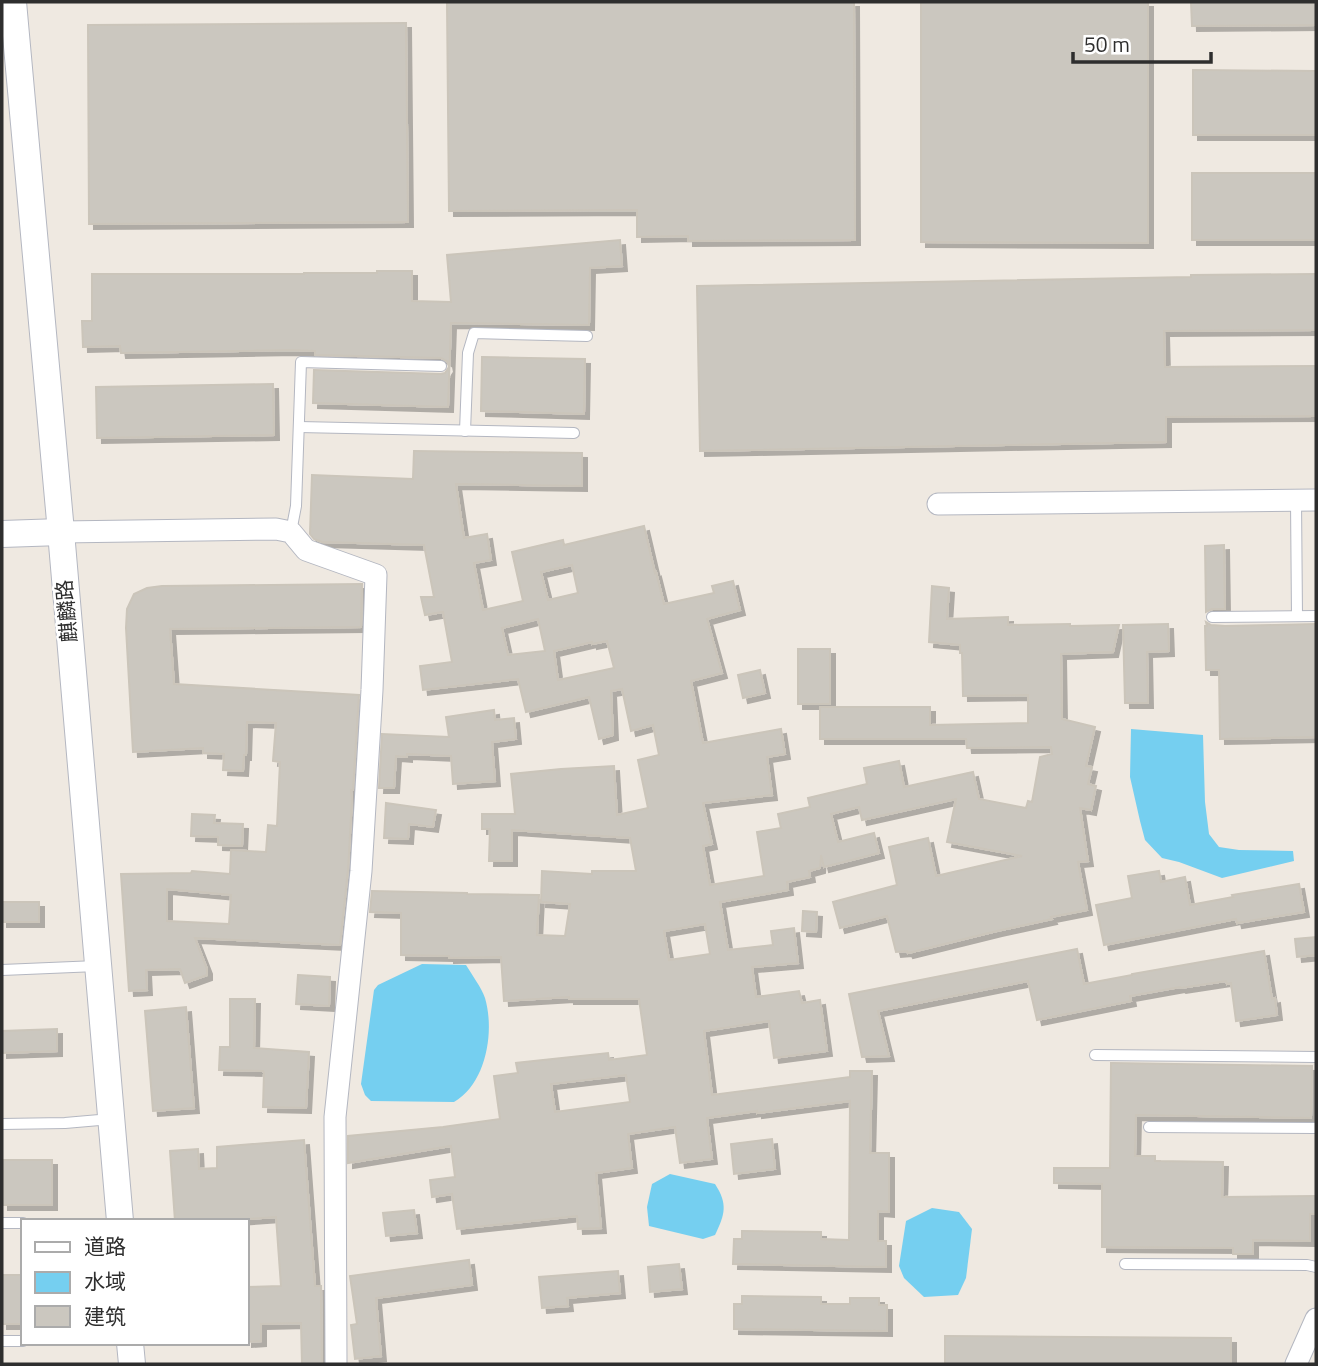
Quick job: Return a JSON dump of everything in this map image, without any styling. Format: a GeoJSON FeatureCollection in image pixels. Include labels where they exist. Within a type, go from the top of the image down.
{"type":"FeatureCollection","features":[{"type":"Feature","properties":{"kind":"street","name":"麒麟路"},"geometry":{"type":"LineString","coordinates":[[13,2],[120,1219]]}},
{"type":"Feature","properties":{"kind":"street"},"geometry":{"type":"LineString","coordinates":[[938,504],[1306,500]]}},
{"type":"Feature","properties":{"kind":"street"},"geometry":{"type":"LineString","coordinates":[[2,534],[276,529],[290,532],[306,550],[376,575],[361,871],[335,1117],[336,1364]]}},
{"type":"Feature","properties":{"kind":"street"},"geometry":{"type":"LineString","coordinates":[[1296,1364],[1316,1319]]}},
{"type":"Feature","properties":{"kind":"street"},"geometry":{"type":"LineString","coordinates":[[130,1345],[132,1364]]}},
{"type":"Feature","properties":{"kind":"lane"},"geometry":{"type":"LineString","coordinates":[[466,430],[468,353],[474,333],[587,336]]}},
{"type":"Feature","properties":{"kind":"lane"},"geometry":{"type":"LineString","coordinates":[[290,532],[296,506],[301,362],[441,366]]}},
{"type":"Feature","properties":{"kind":"lane"},"geometry":{"type":"LineString","coordinates":[[299,426],[574,433]]}},
{"type":"Feature","properties":{"kind":"lane"},"geometry":{"type":"LineString","coordinates":[[1297,616],[1306,500]]}},
{"type":"Feature","properties":{"kind":"lane"},"geometry":{"type":"LineString","coordinates":[[1212,617],[1316,616]]}},
{"type":"Feature","properties":{"kind":"lane"},"geometry":{"type":"LineString","coordinates":[[2,970],[98,966]]}},
{"type":"Feature","properties":{"kind":"lane"},"geometry":{"type":"LineString","coordinates":[[1095,1055],[1316,1057]]}},
{"type":"Feature","properties":{"kind":"lane"},"geometry":{"type":"LineString","coordinates":[[2,1124],[111,1119]]}},
{"type":"Feature","properties":{"kind":"lane"},"geometry":{"type":"LineString","coordinates":[[1149,1127],[1316,1128]]}},
{"type":"Feature","properties":{"kind":"lane"},"geometry":{"type":"LineString","coordinates":[[2,1223],[21,1223]]}},
{"type":"Feature","properties":{"kind":"lane"},"geometry":{"type":"LineString","coordinates":[[1125,1264],[1316,1267]]}},
{"type":"Feature","properties":{"kind":"lane"},"geometry":{"type":"LineString","coordinates":[[2,1341],[21,1341]]}},
{"type":"Feature","properties":{"kind":"water"},"geometry":{"type":"Polygon","coordinates":[[[1131,729],[1203,735],[1209,834],[1219,847],[1293,851],[1294,861],[1222,878],[1162,858],[1145,840],[1140,821],[1130,777],[1131,729]]]}},
{"type":"Feature","properties":{"kind":"water"},"geometry":{"type":"Polygon","coordinates":[[[422,964],[466,965],[481,990],[488,1011],[489,1026],[481,1070],[465,1094],[454,1102],[371,1101],[365,1095],[361,1084],[374,990],[378,985],[422,964]]]}},
{"type":"Feature","properties":{"kind":"water"},"geometry":{"type":"Polygon","coordinates":[[[670,1174],[715,1184],[722,1197],[724,1209],[715,1235],[703,1239],[649,1226],[647,1207],[652,1184],[670,1174]]]}},
{"type":"Feature","properties":{"kind":"water"},"geometry":{"type":"Polygon","coordinates":[[[932,1208],[959,1212],[972,1229],[966,1278],[958,1295],[924,1297],[904,1278],[899,1266],[906,1221],[932,1208]]]}},
{"type":"Feature","properties":{"kind":"building"},"geometry":{"type":"Polygon","coordinates":[[[447,2],[854,2],[855,240],[688,241],[688,236],[637,237],[637,210],[449,211],[447,2]]]}},
{"type":"Feature","properties":{"kind":"building"},"geometry":{"type":"Polygon","coordinates":[[[921,2],[1148,2],[1148,243],[921,242],[921,2]]]}},
{"type":"Feature","properties":{"kind":"building"},"geometry":{"type":"Polygon","coordinates":[[[1191,2],[1316,2],[1316,25],[1192,26],[1191,2]]]}},
{"type":"Feature","properties":{"kind":"building"},"geometry":{"type":"Polygon","coordinates":[[[406,23],[408,222],[89,224],[88,25],[406,23]]]}},
{"type":"Feature","properties":{"kind":"building"},"geometry":{"type":"Polygon","coordinates":[[[1193,70],[1316,71],[1316,135],[1193,135],[1193,70]]]}},
{"type":"Feature","properties":{"kind":"building"},"geometry":{"type":"Polygon","coordinates":[[[1192,173],[1316,173],[1316,240],[1192,240],[1192,173]]]}},
{"type":"Feature","properties":{"kind":"building"},"geometry":{"type":"Polygon","coordinates":[[[620,240],[622,266],[590,268],[589,325],[451,323],[448,407],[313,403],[314,370],[441,374],[449,367],[448,362],[441,358],[315,355],[315,351],[292,350],[121,353],[120,346],[83,347],[82,321],[92,321],[92,274],[412,271],[412,301],[451,302],[447,255],[620,240]]]}},
{"type":"Feature","properties":{"kind":"building"},"geometry":{"type":"Polygon","coordinates":[[[1316,274],[1316,330],[1164,331],[1165,367],[1316,366],[1316,416],[1166,417],[1166,442],[700,451],[697,286],[1316,274]]]}},
{"type":"Feature","properties":{"kind":"building"},"geometry":{"type":"Polygon","coordinates":[[[482,357],[585,359],[584,414],[481,411],[482,357]]]}},
{"type":"Feature","properties":{"kind":"building"},"geometry":{"type":"Polygon","coordinates":[[[273,384],[274,435],[97,438],[96,387],[273,384]]]}},
{"type":"Feature","properties":{"kind":"building"},"geometry":{"type":"Polygon","coordinates":[[[414,451],[582,453],[582,486],[456,484],[464,538],[487,534],[491,560],[474,563],[483,610],[523,601],[512,552],[563,540],[564,545],[644,526],[664,604],[714,593],[712,586],[733,581],[740,610],[707,619],[722,673],[691,681],[703,743],[781,729],[785,754],[767,757],[772,795],[703,803],[712,844],[703,846],[710,885],[764,876],[757,832],[781,828],[778,814],[810,807],[808,798],[867,784],[864,768],[899,761],[904,787],[973,772],[979,799],[1026,808],[1028,801],[1032,802],[1040,757],[1052,754],[1051,747],[967,748],[966,739],[820,739],[820,707],[930,707],[930,725],[1028,723],[1028,695],[963,696],[960,645],[929,642],[932,586],[949,588],[947,619],[1008,617],[1008,625],[1119,625],[1113,652],[1061,654],[1062,719],[1095,727],[1086,766],[1092,767],[1088,784],[1096,786],[1091,810],[1080,808],[1088,861],[1078,862],[1087,910],[908,953],[896,952],[887,916],[840,928],[833,902],[897,885],[889,847],[928,838],[936,876],[1022,856],[947,842],[956,799],[862,820],[859,807],[831,814],[838,842],[874,833],[879,853],[824,867],[821,855],[820,868],[809,871],[810,877],[787,882],[788,890],[720,902],[728,950],[773,945],[771,931],[794,928],[798,963],[752,967],[756,997],[799,991],[802,1003],[820,1000],[827,1051],[774,1058],[769,1021],[704,1031],[712,1095],[850,1077],[850,1071],[872,1071],[870,1153],[889,1153],[889,1212],[878,1211],[878,1241],[886,1241],[886,1267],[733,1264],[734,1239],[742,1239],[742,1231],[821,1232],[821,1239],[849,1240],[850,1101],[707,1118],[712,1159],[680,1163],[675,1127],[628,1134],[632,1168],[596,1173],[601,1228],[578,1229],[577,1216],[457,1229],[452,1194],[432,1197],[430,1180],[455,1177],[451,1146],[348,1163],[348,1136],[500,1119],[494,1076],[518,1073],[516,1063],[608,1053],[609,1060],[647,1055],[639,999],[569,997],[504,1001],[501,957],[401,955],[401,913],[370,912],[372,891],[539,895],[537,935],[565,936],[570,904],[541,902],[542,871],[592,874],[592,871],[636,871],[630,838],[512,830],[512,861],[489,861],[490,829],[482,829],[482,814],[515,814],[511,774],[614,766],[617,815],[648,808],[638,760],[659,755],[653,725],[631,731],[622,689],[611,691],[613,735],[599,739],[589,697],[526,712],[518,679],[423,690],[420,666],[452,662],[443,612],[425,615],[421,597],[434,597],[424,545],[322,542],[310,534],[312,475],[413,479],[414,451]],[[572,565],[541,572],[548,600],[578,593],[572,565]],[[538,619],[502,628],[508,655],[545,651],[538,619]],[[607,641],[554,651],[558,680],[614,668],[607,641]],[[705,924],[664,931],[669,960],[710,954],[705,924]],[[626,1075],[551,1084],[555,1112],[630,1102],[626,1075]]]}},
{"type":"Feature","properties":{"kind":"building"},"geometry":{"type":"Polygon","coordinates":[[[1224,545],[1225,609],[1206,612],[1205,546],[1224,545]]]}},
{"type":"Feature","properties":{"kind":"building"},"geometry":{"type":"Polygon","coordinates":[[[362,584],[361,627],[170,629],[174,684],[359,695],[348,870],[340,945],[195,938],[207,975],[185,983],[180,969],[146,970],[147,990],[129,991],[121,874],[192,871],[230,874],[231,850],[266,852],[268,825],[277,826],[280,762],[273,761],[276,723],[247,722],[243,771],[223,770],[224,754],[203,753],[203,748],[133,752],[127,609],[134,594],[147,588],[362,584]],[[167,889],[167,921],[229,924],[231,895],[167,889]]]}},
{"type":"Feature","properties":{"kind":"building"},"geometry":{"type":"Polygon","coordinates":[[[1206,622],[1225,626],[1316,624],[1316,737],[1220,739],[1219,670],[1206,670],[1206,622]]]}},
{"type":"Feature","properties":{"kind":"building"},"geometry":{"type":"Polygon","coordinates":[[[1168,624],[1169,651],[1147,652],[1148,703],[1125,703],[1123,625],[1168,624]]]}},
{"type":"Feature","properties":{"kind":"building"},"geometry":{"type":"Polygon","coordinates":[[[798,649],[830,649],[830,704],[798,704],[798,649]]]}},
{"type":"Feature","properties":{"kind":"building"},"geometry":{"type":"Polygon","coordinates":[[[760,670],[765,693],[743,698],[738,675],[760,670]]]}},
{"type":"Feature","properties":{"kind":"building"},"geometry":{"type":"Polygon","coordinates":[[[494,710],[495,720],[514,718],[516,739],[492,742],[495,781],[453,784],[451,756],[407,754],[407,757],[396,756],[394,788],[379,788],[382,734],[449,737],[446,717],[494,710]]]}},
{"type":"Feature","properties":{"kind":"building"},"geometry":{"type":"Polygon","coordinates":[[[386,803],[436,810],[433,827],[409,824],[408,839],[384,838],[386,803]]]}},
{"type":"Feature","properties":{"kind":"building"},"geometry":{"type":"Polygon","coordinates":[[[192,814],[215,815],[214,823],[243,824],[242,846],[218,845],[218,837],[191,836],[192,814]]]}},
{"type":"Feature","properties":{"kind":"building"},"geometry":{"type":"Polygon","coordinates":[[[1159,871],[1161,882],[1185,877],[1190,905],[1299,884],[1304,912],[1237,923],[1236,919],[1104,945],[1096,905],[1132,898],[1128,876],[1159,871]]]}},
{"type":"Feature","properties":{"kind":"building"},"geometry":{"type":"Polygon","coordinates":[[[2,902],[39,902],[39,922],[2,922],[2,902]]]}},
{"type":"Feature","properties":{"kind":"building"},"geometry":{"type":"Polygon","coordinates":[[[803,911],[817,912],[816,932],[802,931],[803,911]]]}},
{"type":"Feature","properties":{"kind":"building"},"geometry":{"type":"Polygon","coordinates":[[[1316,937],[1316,955],[1297,957],[1295,939],[1316,937]]]}},
{"type":"Feature","properties":{"kind":"building"},"geometry":{"type":"Polygon","coordinates":[[[1077,949],[1084,984],[1264,951],[1277,1015],[1236,1021],[1231,983],[1227,984],[1226,981],[1130,996],[1131,1001],[1037,1020],[1028,981],[878,1011],[889,1056],[862,1057],[849,994],[1077,949]]]}},
{"type":"Feature","properties":{"kind":"building"},"geometry":{"type":"Polygon","coordinates":[[[298,975],[330,977],[329,1006],[296,1004],[298,975]]]}},
{"type":"Feature","properties":{"kind":"building"},"geometry":{"type":"Polygon","coordinates":[[[230,999],[255,999],[254,1048],[309,1052],[306,1108],[263,1107],[263,1071],[219,1070],[220,1047],[230,1047],[230,999]]]}},
{"type":"Feature","properties":{"kind":"building"},"geometry":{"type":"Polygon","coordinates":[[[186,1007],[194,1108],[153,1111],[145,1011],[186,1007]]]}},
{"type":"Feature","properties":{"kind":"building"},"geometry":{"type":"Polygon","coordinates":[[[57,1029],[57,1051],[2,1053],[2,1031],[57,1029]]]}},
{"type":"Feature","properties":{"kind":"building"},"geometry":{"type":"Polygon","coordinates":[[[1111,1063],[1312,1066],[1311,1118],[1136,1115],[1135,1156],[1155,1156],[1155,1161],[1223,1162],[1222,1197],[1316,1196],[1316,1214],[1310,1214],[1310,1241],[1253,1240],[1253,1254],[1233,1254],[1233,1248],[1102,1247],[1102,1184],[1054,1183],[1054,1168],[1110,1168],[1111,1063]]]}},
{"type":"Feature","properties":{"kind":"building"},"geometry":{"type":"Polygon","coordinates":[[[772,1139],[775,1169],[734,1174],[731,1144],[772,1139]]]}},
{"type":"Feature","properties":{"kind":"building"},"geometry":{"type":"Polygon","coordinates":[[[304,1140],[315,1286],[321,1286],[322,1364],[302,1364],[301,1323],[261,1324],[261,1341],[248,1342],[248,1287],[281,1286],[276,1217],[175,1219],[170,1151],[198,1149],[199,1169],[217,1168],[217,1147],[304,1140]]]}},
{"type":"Feature","properties":{"kind":"building"},"geometry":{"type":"Polygon","coordinates":[[[3,1160],[52,1160],[52,1205],[3,1205],[3,1160]]]}},
{"type":"Feature","properties":{"kind":"building"},"geometry":{"type":"Polygon","coordinates":[[[414,1210],[417,1233],[386,1236],[383,1213],[414,1210]]]}},
{"type":"Feature","properties":{"kind":"building"},"geometry":{"type":"Polygon","coordinates":[[[469,1260],[472,1285],[376,1298],[381,1356],[355,1359],[351,1325],[357,1324],[350,1276],[469,1260]]]}},
{"type":"Feature","properties":{"kind":"building"},"geometry":{"type":"Polygon","coordinates":[[[679,1264],[682,1289],[650,1292],[648,1267],[679,1264]]]}},
{"type":"Feature","properties":{"kind":"building"},"geometry":{"type":"Polygon","coordinates":[[[618,1271],[620,1293],[567,1298],[568,1306],[542,1308],[539,1277],[618,1271]]]}},
{"type":"Feature","properties":{"kind":"building"},"geometry":{"type":"Polygon","coordinates":[[[2,1275],[21,1275],[21,1324],[2,1324],[2,1275]]]}},
{"type":"Feature","properties":{"kind":"building"},"geometry":{"type":"Polygon","coordinates":[[[742,1296],[821,1297],[821,1304],[850,1304],[850,1298],[879,1298],[879,1305],[887,1305],[887,1331],[734,1329],[734,1304],[742,1304],[742,1296]]]}},
{"type":"Feature","properties":{"kind":"building"},"geometry":{"type":"Polygon","coordinates":[[[945,1336],[1231,1338],[1231,1364],[945,1364],[945,1336]]]}}]}
